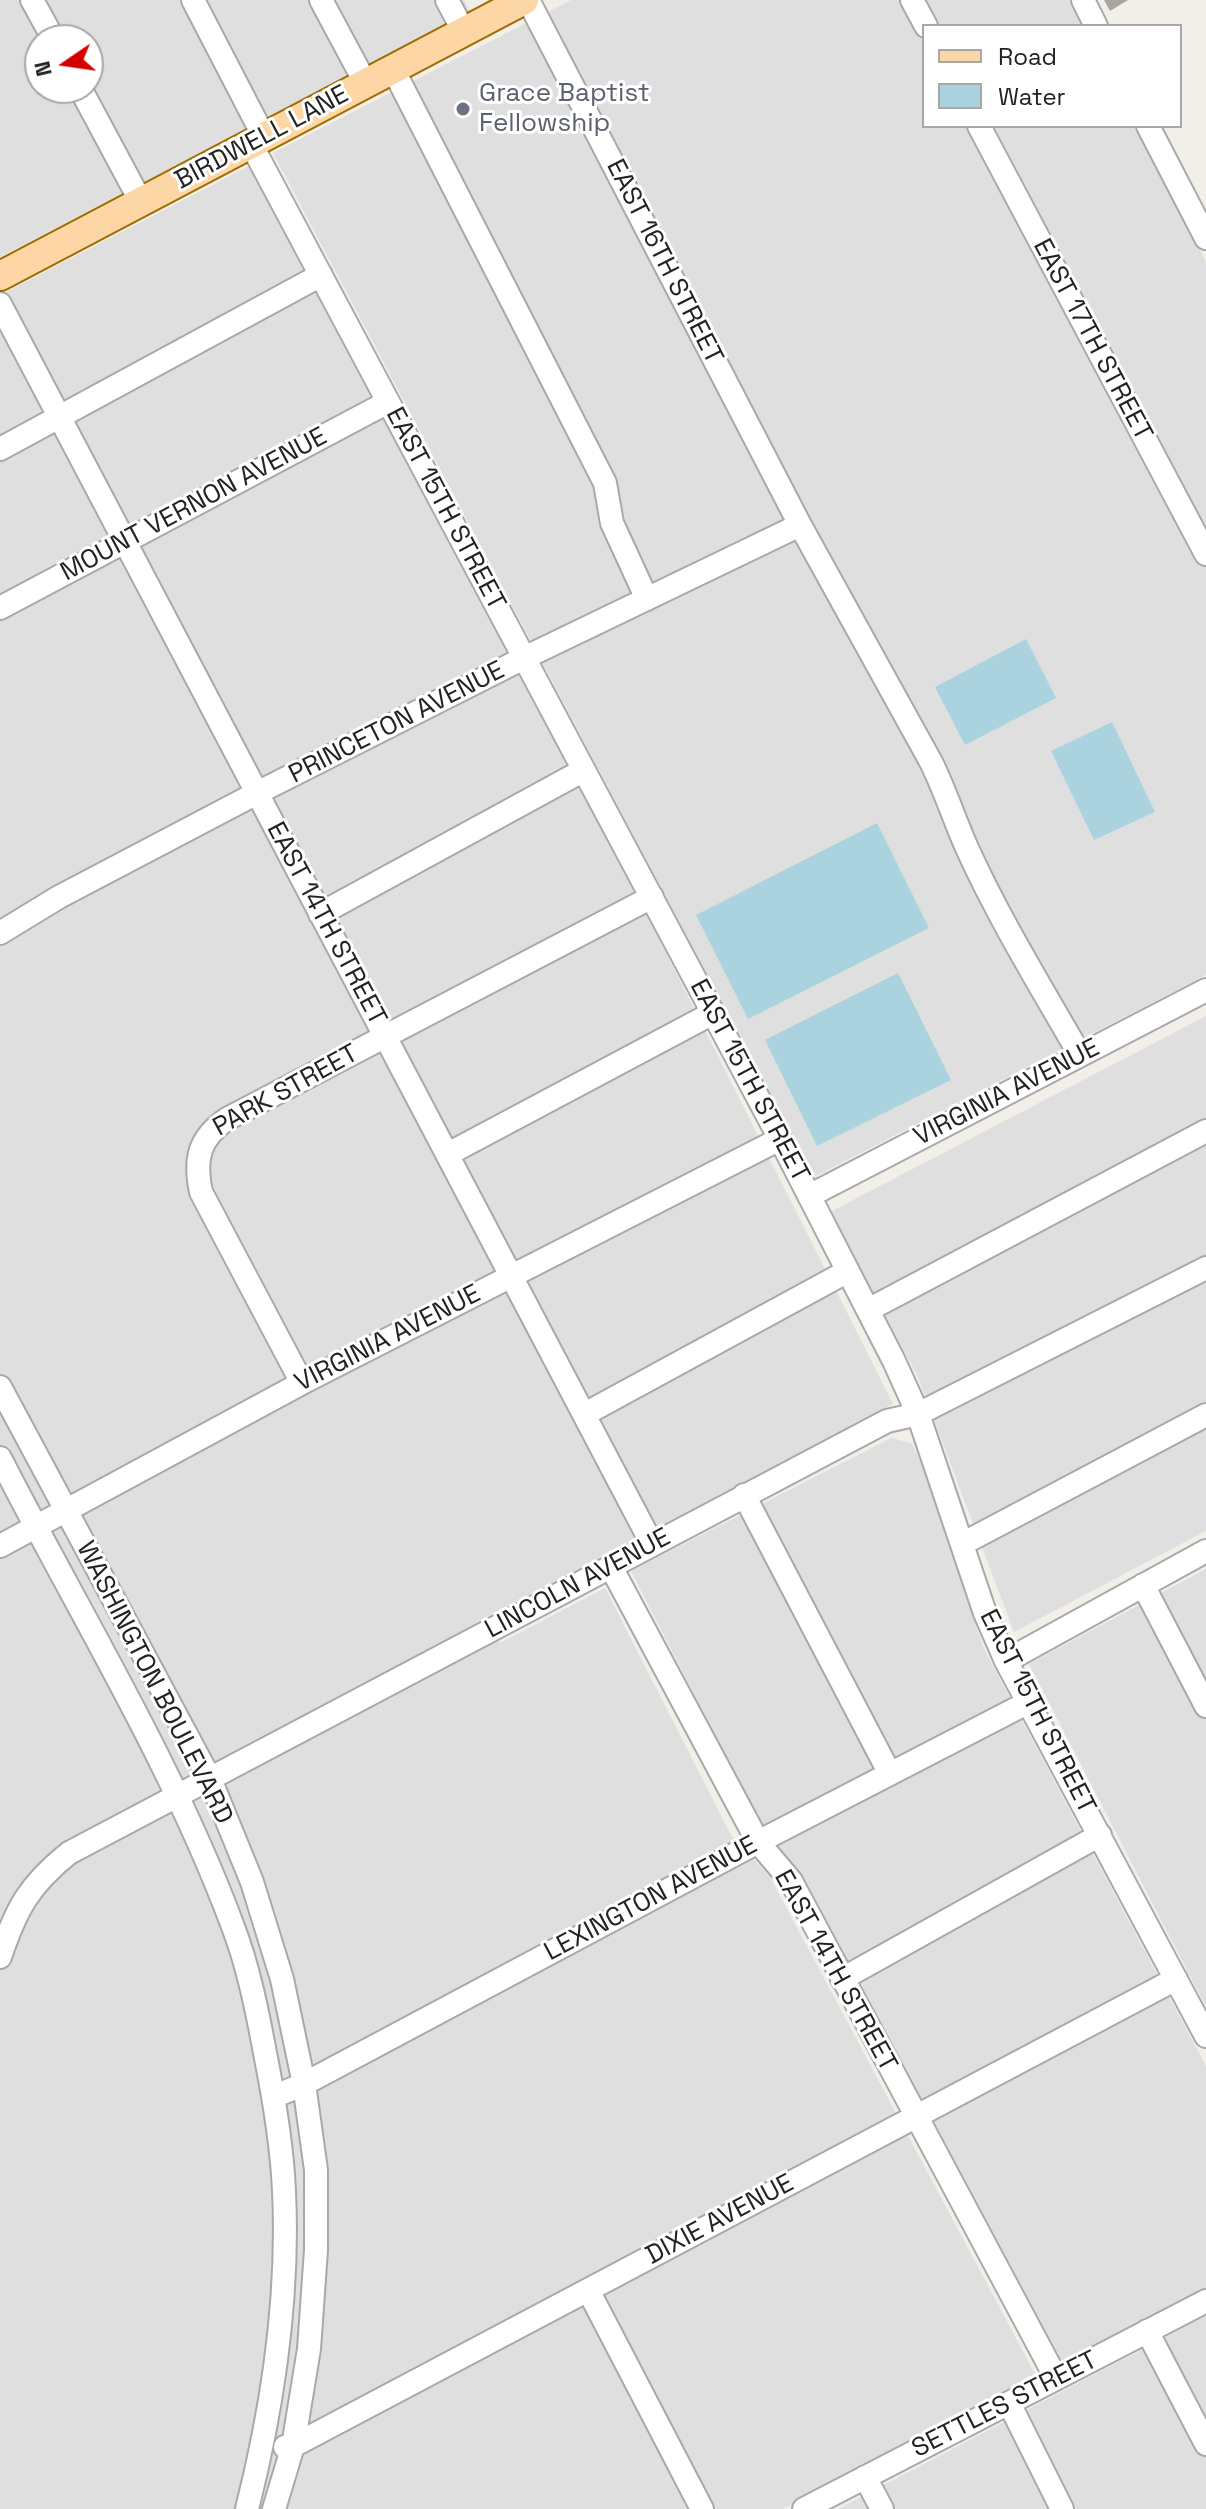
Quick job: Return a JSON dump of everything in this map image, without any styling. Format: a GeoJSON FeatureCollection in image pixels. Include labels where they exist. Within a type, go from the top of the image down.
{"type":"FeatureCollection","features":[{"type":"Feature","properties":{"kind":"main road","name":"BIRDWELL LANE"},"geometry":{"type":"LineString","coordinates":[[2,269],[141,202],[464,32],[511,3]]}},
{"type":"Feature","properties":{"kind":"street"},"geometry":{"type":"LineString","coordinates":[[32,0],[45,24]]}},
{"type":"Feature","properties":{"kind":"street","name":"EAST 15TH STREET"},"geometry":{"type":"LineString","coordinates":[[193,0],[321,275],[868,1310],[918,1414],[985,1613],[1006,1661],[1206,2036]]}},
{"type":"Feature","properties":{"kind":"street"},"geometry":{"type":"LineString","coordinates":[[321,0],[366,84]]}},
{"type":"Feature","properties":{"kind":"street"},"geometry":{"type":"LineString","coordinates":[[447,0],[464,32]]}},
{"type":"Feature","properties":{"kind":"street"},"geometry":{"type":"LineString","coordinates":[[912,0],[925,24]]}},
{"type":"Feature","properties":{"kind":"street"},"geometry":{"type":"LineString","coordinates":[[1083,0],[1095,24]]}},
{"type":"Feature","properties":{"kind":"street","name":"EAST 16TH STREET"},"geometry":{"type":"LineString","coordinates":[[511,3],[931,762],[990,894],[1080,1055]]}},
{"type":"Feature","properties":{"kind":"street"},"geometry":{"type":"LineString","coordinates":[[393,69],[605,483],[612,523],[647,599]]}},
{"type":"Feature","properties":{"kind":"street"},"geometry":{"type":"LineString","coordinates":[[89,104],[141,202]]}},
{"type":"Feature","properties":{"kind":"street","name":"EAST 17TH STREET"},"geometry":{"type":"LineString","coordinates":[[980,128],[1206,554]]}},
{"type":"Feature","properties":{"kind":"street"},"geometry":{"type":"LineString","coordinates":[[1149,128],[1205,231]]}},
{"type":"Feature","properties":{"kind":"street"},"geometry":{"type":"LineString","coordinates":[[0,449],[321,275]]}},
{"type":"Feature","properties":{"kind":"street","name":"EAST 14TH STREET"},"geometry":{"type":"LineString","coordinates":[[0,304],[652,1544]]}},
{"type":"Feature","properties":{"kind":"street","name":"MOUNT VERNON AVENUE"},"geometry":{"type":"LineString","coordinates":[[0,608],[388,402]]}},
{"type":"Feature","properties":{"kind":"street","name":"PRINCETON AVENUE"},"geometry":{"type":"LineString","coordinates":[[0,933],[59,897],[257,793],[524,658],[800,525]]}},
{"type":"Feature","properties":{"kind":"street"},"geometry":{"type":"LineString","coordinates":[[320,914],[584,770]]}},
{"type":"Feature","properties":{"kind":"street","name":"PARK STREET"},"geometry":{"type":"LineString","coordinates":[[302,1383],[201,1192],[198,1178],[200,1150],[205,1138],[227,1119],[652,897]]}},
{"type":"Feature","properties":{"kind":"street","name":"VIRGINIA AVENUE"},"geometry":{"type":"LineString","coordinates":[[809,1196],[1206,990]]}},
{"type":"Feature","properties":{"kind":"street"},"geometry":{"type":"LineString","coordinates":[[448,1154],[713,1013]]}},
{"type":"Feature","properties":{"kind":"street"},"geometry":{"type":"LineString","coordinates":[[868,1310],[1206,1131]]}},
{"type":"Feature","properties":{"kind":"street","name":"VIRGINIA AVENUE"},"geometry":{"type":"LineString","coordinates":[[0,1546],[302,1383],[780,1139]]}},
{"type":"Feature","properties":{"kind":"street","name":"LINCOLN AVENUE"},"geometry":{"type":"LineString","coordinates":[[0,1957],[24,1899],[47,1871],[69,1853],[887,1421],[918,1414],[1206,1268]]}},
{"type":"Feature","properties":{"kind":"street"},"geometry":{"type":"LineString","coordinates":[[585,1414],[848,1271]]}},
{"type":"Feature","properties":{"kind":"street","name":"WASHINGTON BOULEVARD"},"geometry":{"type":"LineString","coordinates":[[0,1387],[210,1779],[252,1882],[282,1979],[304,2084],[316,2170],[316,2250],[309,2349],[293,2446],[274,2509]]}},
{"type":"Feature","properties":{"kind":"street"},"geometry":{"type":"LineString","coordinates":[[962,1544],[1206,1415]]}},
{"type":"Feature","properties":{"kind":"street","name":"WASHINGTON BOULEVARD"},"geometry":{"type":"LineString","coordinates":[[0,1458],[178,1795],[233,1926],[258,2012],[273,2097],[284,2191],[282,2304],[261,2452],[247,2509]]}},
{"type":"Feature","properties":{"kind":"street"},"geometry":{"type":"LineString","coordinates":[[744,1495],[890,1774]]}},
{"type":"Feature","properties":{"kind":"street"},"geometry":{"type":"LineString","coordinates":[[1006,1661],[1206,1551]]}},
{"type":"Feature","properties":{"kind":"street","name":"EAST 14TH STREET"},"geometry":{"type":"LineString","coordinates":[[611,1567],[758,1842],[791,1881],[1056,2378]]}},
{"type":"Feature","properties":{"kind":"street"},"geometry":{"type":"LineString","coordinates":[[1143,1585],[1206,1706]]}},
{"type":"Feature","properties":{"kind":"street","name":"LEXINGTON AVENUE"},"geometry":{"type":"LineString","coordinates":[[273,2097],[304,2084],[758,1842],[1029,1702]]}},
{"type":"Feature","properties":{"kind":"street"},"geometry":{"type":"LineString","coordinates":[[842,1979],[1100,1835]]}},
{"type":"Feature","properties":{"kind":"street","name":"DIXIE AVENUE"},"geometry":{"type":"LineString","coordinates":[[261,2452],[293,2446],[1176,1979]]}},
{"type":"Feature","properties":{"kind":"street"},"geometry":{"type":"LineString","coordinates":[[588,2290],[702,2509]]}},
{"type":"Feature","properties":{"kind":"street","name":"SETTLES STREET"},"geometry":{"type":"LineString","coordinates":[[804,2509],[1206,2301]]}},
{"type":"Feature","properties":{"kind":"street"},"geometry":{"type":"LineString","coordinates":[[1147,2331],[1206,2444]]}},
{"type":"Feature","properties":{"kind":"street"},"geometry":{"type":"LineString","coordinates":[[1009,2403],[1062,2509]]}},
{"type":"Feature","properties":{"kind":"street"},"geometry":{"type":"LineString","coordinates":[[865,2477],[882,2509]]}},
{"type":"Feature","properties":{"kind":"shaded area"},"geometry":{"type":"Polygon","coordinates":[[[0,0],[464,0],[470,12],[0,257],[0,0]]]}},
{"type":"Feature","properties":{"kind":"shaded area"},"geometry":{"type":"Polygon","coordinates":[[[571,0],[1071,0],[1083,24],[922,24],[922,128],[1137,128],[1206,262],[1206,975],[814,1177],[273,153],[571,0]]]}},
{"type":"Feature","properties":{"kind":"shaded area"},"geometry":{"type":"Polygon","coordinates":[[[251,165],[652,925],[893,1404],[487,1617],[500,1643],[605,1588],[731,1835],[770,1877],[1035,2374],[783,2509],[0,2509],[0,295],[251,165]]]}},
{"type":"Feature","properties":{"kind":"shaded area"},"geometry":{"type":"Polygon","coordinates":[[[1206,1016],[1206,1531],[1014,1632],[917,1375],[830,1212],[1206,1016]]]}},
{"type":"Feature","properties":{"kind":"shaded area"},"geometry":{"type":"Polygon","coordinates":[[[891,1438],[911,1443],[921,1461],[984,1649],[1206,2066],[1206,2288],[1060,2365],[789,1859],[759,1821],[631,1571],[891,1438]]]}},
{"type":"Feature","properties":{"kind":"shaded area"},"geometry":{"type":"Polygon","coordinates":[[[1206,1569],[1206,2007],[1029,1664],[1206,1569]]]}},
{"type":"Feature","properties":{"kind":"shaded area"},"geometry":{"type":"Polygon","coordinates":[[[1206,2316],[1206,2509],[838,2509],[1206,2316]]]}},
{"type":"Feature","properties":{"kind":"water"},"geometry":{"type":"Polygon","coordinates":[[[1026,639],[1056,698],[965,745],[935,687],[1026,639]]]}},
{"type":"Feature","properties":{"kind":"water"},"geometry":{"type":"Polygon","coordinates":[[[1112,722],[1155,812],[1094,840],[1051,751],[1112,722]]]}},
{"type":"Feature","properties":{"kind":"water"},"geometry":{"type":"Polygon","coordinates":[[[877,823],[929,928],[748,1019],[696,915],[877,823]]]}},
{"type":"Feature","properties":{"kind":"water"},"geometry":{"type":"Polygon","coordinates":[[[898,973],[951,1080],[817,1146],[765,1040],[898,973]]]}},
{"type":"Feature","properties":{"kind":"place","name":"Grace Baptist Fellowship"},"geometry":{"type":"Point","coordinates":[463,109]}}]}
